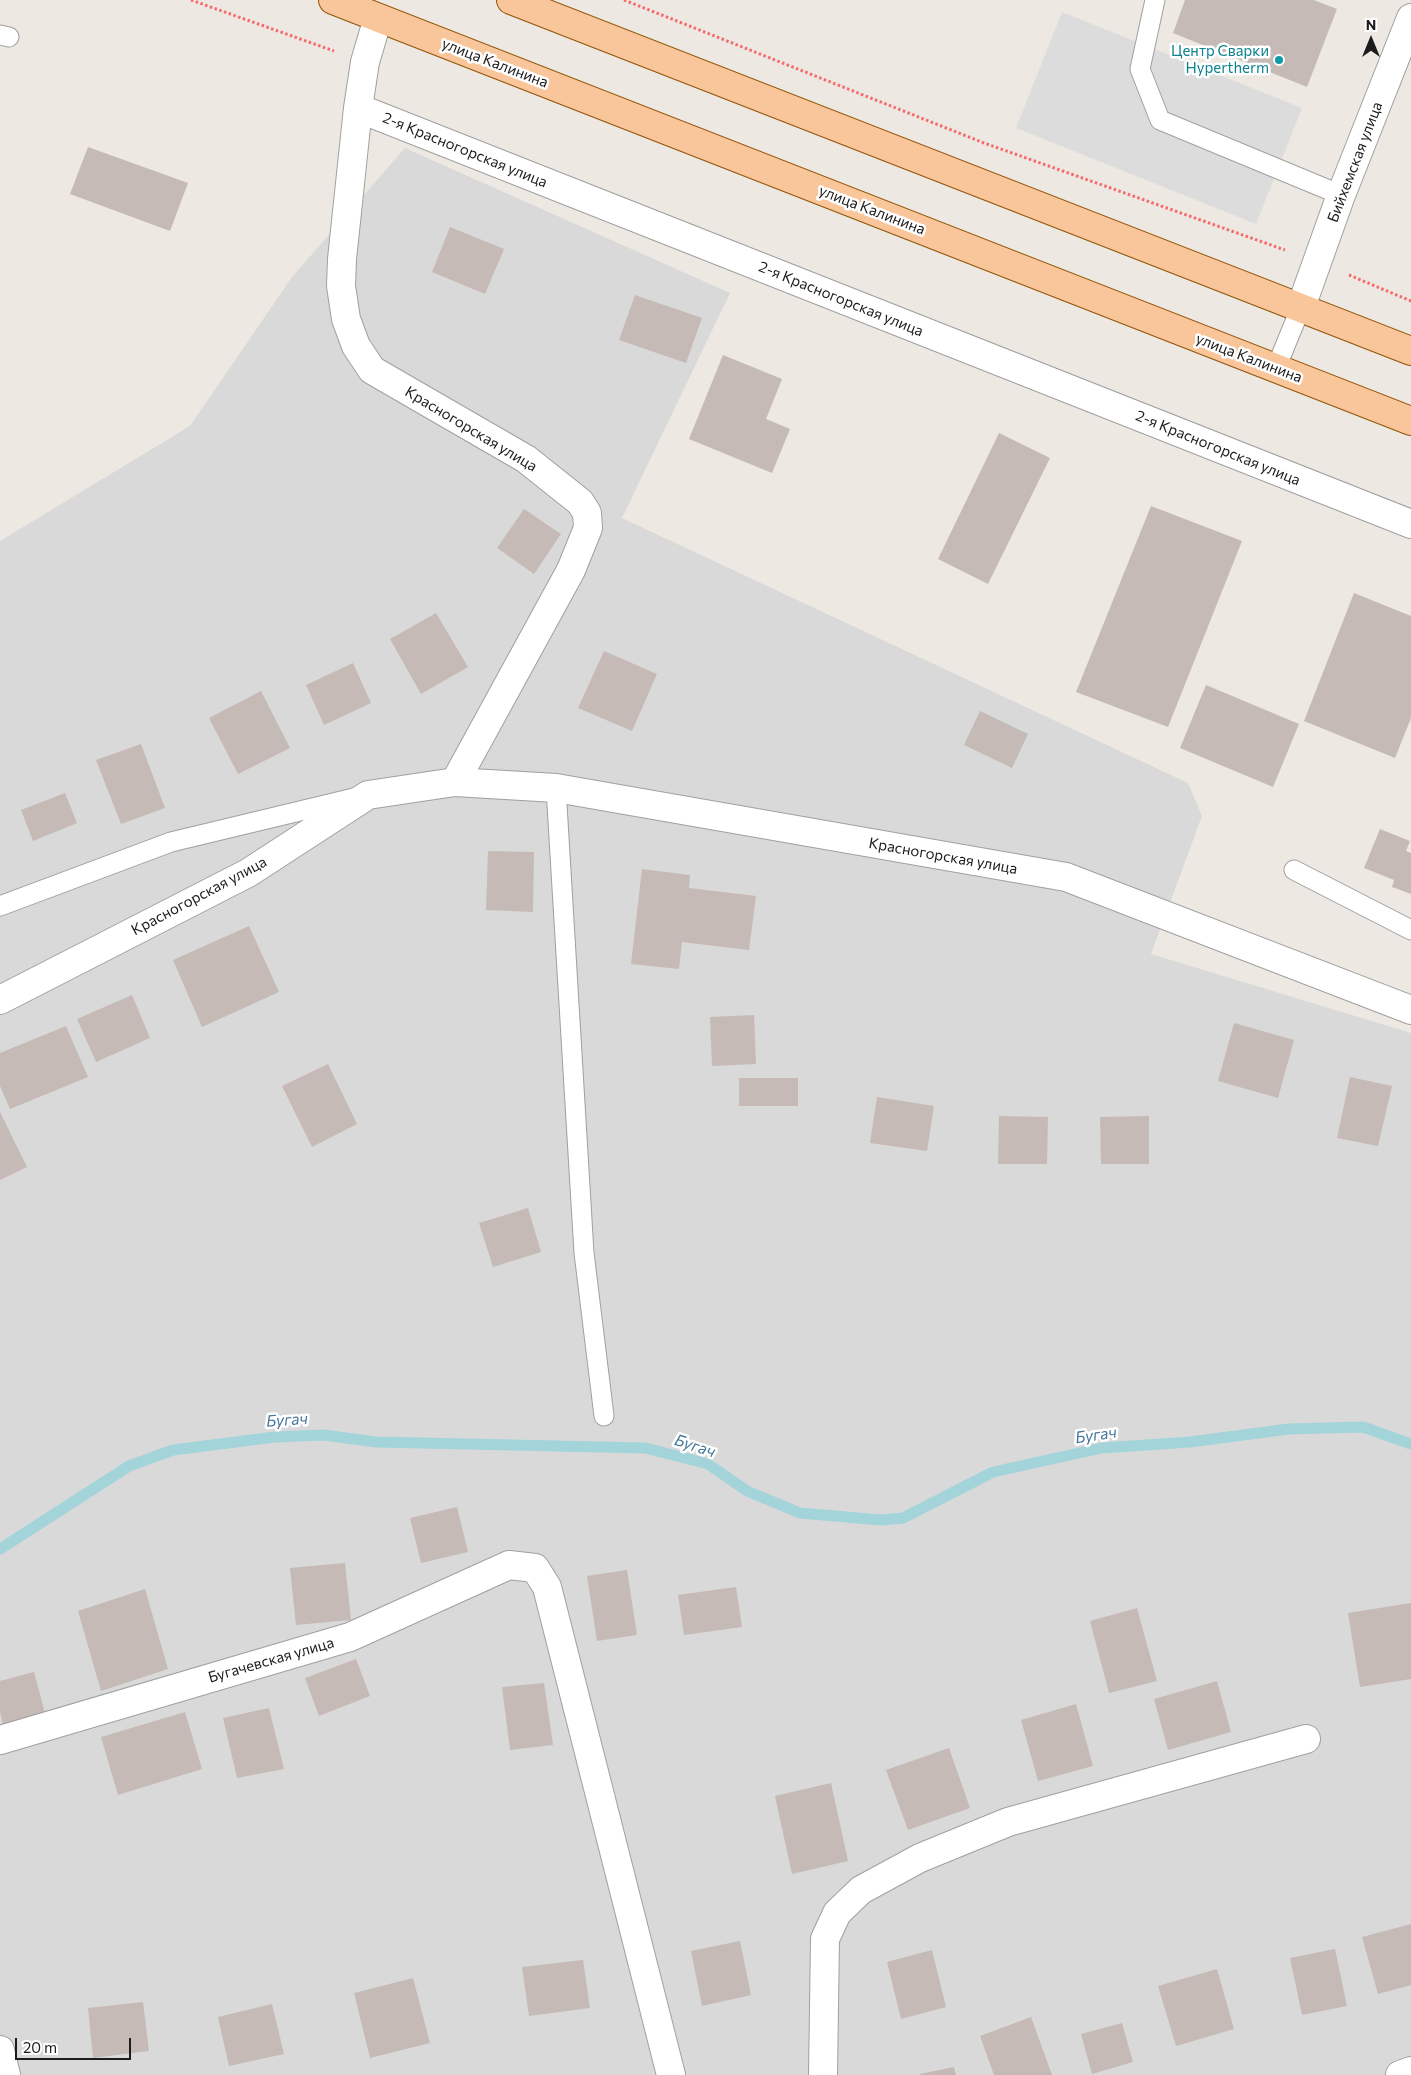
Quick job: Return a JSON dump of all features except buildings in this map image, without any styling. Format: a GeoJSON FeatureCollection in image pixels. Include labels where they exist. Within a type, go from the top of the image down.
{"type":"FeatureCollection","features":[{"type":"Feature","properties":{"kind":"main road","name":"улица Калинина"},"geometry":{"type":"LineString","coordinates":[[333,0],[1411,421]]}},
{"type":"Feature","properties":{"kind":"main road"},"geometry":{"type":"LineString","coordinates":[[511,0],[1411,351]]}},
{"type":"Feature","properties":{"kind":"street"},"geometry":{"type":"LineString","coordinates":[[358,108],[365,62],[378,18]]}},
{"type":"Feature","properties":{"kind":"street","name":"Бийхемская улица"},"geometry":{"type":"LineString","coordinates":[[1301,307],[1319,262],[1341,195],[1411,18]]}},
{"type":"Feature","properties":{"kind":"street","name":"2-я Красногорская улица"},"geometry":{"type":"LineString","coordinates":[[358,108],[1411,524]]}},
{"type":"Feature","properties":{"kind":"street","name":"Красногорская улица"},"geometry":{"type":"LineString","coordinates":[[358,108],[342,258],[341,286],[346,319],[356,346],[372,370],[526,459],[580,502],[587,513],[588,528],[571,570],[455,782]]}},
{"type":"Feature","properties":{"kind":"street","name":"Красногорская улица"},"geometry":{"type":"LineString","coordinates":[[0,1000],[248,872],[368,795],[455,782],[556,788],[1066,877],[1411,1010]]}},
{"type":"Feature","properties":{"kind":"street","name":"Бугачевская улица"},"geometry":{"type":"LineString","coordinates":[[0,1740],[350,1637],[509,1564],[535,1568],[547,1587],[671,2075]]}},
{"type":"Feature","properties":{"kind":"street"},"geometry":{"type":"LineString","coordinates":[[823,2075],[825,1939],[837,1913],[861,1890],[920,1858],[1008,1822],[1306,1739]]}},
{"type":"Feature","properties":{"kind":"street"},"geometry":{"type":"LineString","coordinates":[[0,2050],[6,2075]]}},
{"type":"Feature","properties":{"kind":"street"},"geometry":{"type":"LineString","coordinates":[[1400,2075],[1411,2072]]}},
{"type":"Feature","properties":{"kind":"lane"},"geometry":{"type":"LineString","coordinates":[[1155,0],[1140,70],[1160,120],[1341,195]]}},
{"type":"Feature","properties":{"kind":"lane"},"geometry":{"type":"LineString","coordinates":[[1276,368],[1301,307]]}},
{"type":"Feature","properties":{"kind":"lane"},"geometry":{"type":"LineString","coordinates":[[556,788],[583,1244],[604,1416]]}},
{"type":"Feature","properties":{"kind":"lane"},"geometry":{"type":"LineString","coordinates":[[0,906],[171,842],[368,795]]}},
{"type":"Feature","properties":{"kind":"lane"},"geometry":{"type":"LineString","coordinates":[[1294,870],[1411,930]]}},
{"type":"Feature","properties":{"kind":"path"},"geometry":{"type":"LineString","coordinates":[[191,0],[365,62]]}},
{"type":"Feature","properties":{"kind":"path"},"geometry":{"type":"LineString","coordinates":[[624,0],[984,143],[1319,262],[1411,300]]}},
{"type":"Feature","properties":{"kind":"shaded area"},"geometry":{"type":"Polygon","coordinates":[[[1062,12],[1302,108],[1256,224],[1016,128],[1062,12]]]}},
{"type":"Feature","properties":{"kind":"shaded area"},"geometry":{"type":"Polygon","coordinates":[[[405,148],[730,293],[622,518],[1188,783],[1202,816],[1151,954],[1411,1033],[1411,2075],[0,2075],[0,541],[190,426],[292,277],[405,148]]]}},
{"type":"Feature","properties":{"kind":"waterway","name":"Бугач"},"geometry":{"type":"LineString","coordinates":[[0,1549],[129,1466],[173,1450],[275,1437],[324,1435],[376,1442],[645,1448],[708,1464],[747,1491],[800,1513],[881,1520],[903,1518],[993,1472],[1102,1448],[1190,1442],[1289,1429],[1363,1427],[1411,1444]]}},
{"type":"Feature","properties":{"kind":"place","name":"Центр Сварки Hypertherm"},"geometry":{"type":"Point","coordinates":[1279,60]}}]}
